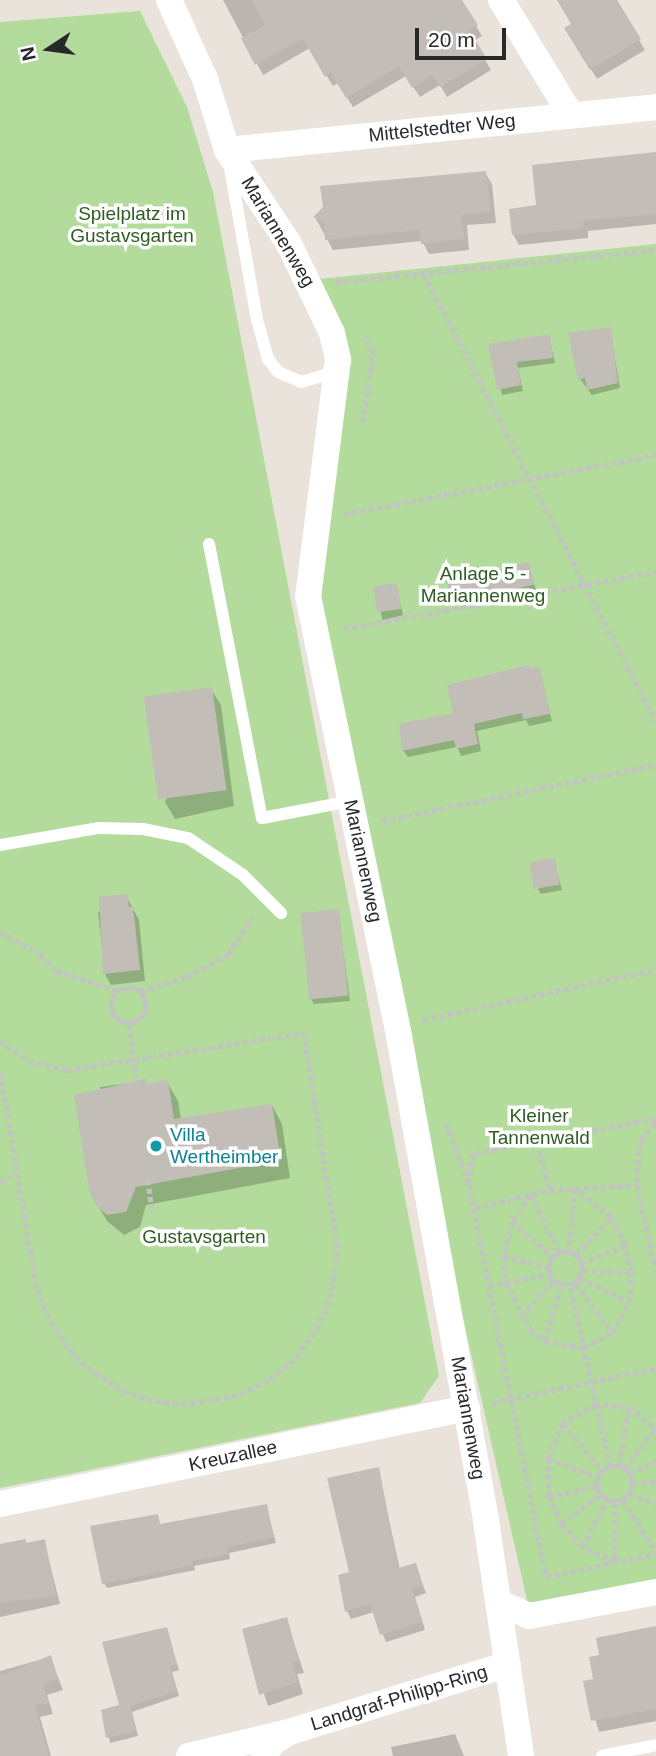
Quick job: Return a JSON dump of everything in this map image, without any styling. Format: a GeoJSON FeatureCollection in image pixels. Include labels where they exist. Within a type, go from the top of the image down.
{"type":"FeatureCollection","features":[{"type":"Feature","properties":{"kind":"street","name":"Mariannenweg"},"geometry":{"type":"LineString","coordinates":[[169,0],[205,79],[227,150],[309,280],[332,333],[338,360],[315,515],[308,596],[363,805],[500,1603],[521,1756]]}},
{"type":"Feature","properties":{"kind":"street"},"geometry":{"type":"LineString","coordinates":[[501,0],[570,116]]}},
{"type":"Feature","properties":{"kind":"street","name":"Mittelstedter Weg"},"geometry":{"type":"LineString","coordinates":[[227,150],[656,107]]}},
{"type":"Feature","properties":{"kind":"street","name":"Kreuzallee"},"geometry":{"type":"LineString","coordinates":[[0,1504],[467,1408]]}},
{"type":"Feature","properties":{"kind":"street"},"geometry":{"type":"LineString","coordinates":[[500,1603],[529,1616],[656,1592]]}},
{"type":"Feature","properties":{"kind":"street","name":"Landgraf-Philipp-Ring"},"geometry":{"type":"LineString","coordinates":[[189,1756],[289,1732],[508,1664]]}},
{"type":"Feature","properties":{"kind":"street","name":"Landgraf-Philipp-Ring"},"geometry":{"type":"LineString","coordinates":[[264,1756],[272,1743],[289,1732]]}},
{"type":"Feature","properties":{"kind":"lane"},"geometry":{"type":"LineString","coordinates":[[227,150],[257,320],[268,359],[278,372],[301,382],[326,374],[338,360]]}},
{"type":"Feature","properties":{"kind":"lane"},"geometry":{"type":"LineString","coordinates":[[209,544],[262,818],[363,805]]}},
{"type":"Feature","properties":{"kind":"lane"},"geometry":{"type":"LineString","coordinates":[[0,845],[98,828],[143,829],[188,838],[243,875],[257,892],[281,913]]}},
{"type":"Feature","properties":{"kind":"lane"},"geometry":{"type":"LineString","coordinates":[[602,1756],[656,1745]]}},
{"type":"Feature","properties":{"kind":"path"},"geometry":{"type":"LineString","coordinates":[[342,294],[336,282],[656,250]]}},
{"type":"Feature","properties":{"kind":"path"},"geometry":{"type":"LineString","coordinates":[[424,274],[656,722]]}},
{"type":"Feature","properties":{"kind":"path"},"geometry":{"type":"LineString","coordinates":[[360,329],[373,353],[360,434]]}},
{"type":"Feature","properties":{"kind":"path"},"geometry":{"type":"LineString","coordinates":[[315,515],[347,514],[656,455]]}},
{"type":"Feature","properties":{"kind":"path"},"geometry":{"type":"LineString","coordinates":[[344,527],[349,501]]}},
{"type":"Feature","properties":{"kind":"path"},"geometry":{"type":"LineString","coordinates":[[340,630],[656,572]]}},
{"type":"Feature","properties":{"kind":"path"},"geometry":{"type":"LineString","coordinates":[[338,617],[342,643]]}},
{"type":"Feature","properties":{"kind":"path"},"geometry":{"type":"LineString","coordinates":[[377,822],[656,765]]}},
{"type":"Feature","properties":{"kind":"path"},"geometry":{"type":"LineString","coordinates":[[363,805],[377,822],[380,836]]}},
{"type":"Feature","properties":{"kind":"path"},"geometry":{"type":"LineString","coordinates":[[0,932],[32,948],[56,971],[119,991],[140,991],[187,977],[228,955],[250,924],[257,892]]}},
{"type":"Feature","properties":{"kind":"path"},"geometry":{"type":"LineString","coordinates":[[415,1007],[418,1021],[656,969]]}},
{"type":"Feature","properties":{"kind":"path"},"geometry":{"type":"LineString","coordinates":[[119,991],[112,1012],[130,1024],[136,1080]]}},
{"type":"Feature","properties":{"kind":"path"},"geometry":{"type":"LineString","coordinates":[[130,1024],[146,1011],[140,991]]}},
{"type":"Feature","properties":{"kind":"path"},"geometry":{"type":"LineString","coordinates":[[0,1041],[29,1061],[51,1069],[304,1033],[338,1251],[330,1302],[316,1333],[294,1360],[253,1390],[204,1404],[152,1402],[105,1382],[66,1348],[44,1311],[16,1173],[0,1072]]}},
{"type":"Feature","properties":{"kind":"path"},"geometry":{"type":"LineString","coordinates":[[623,1501],[656,1553],[545,1577],[469,1184],[473,1154],[656,1121]]}},
{"type":"Feature","properties":{"kind":"path"},"geometry":{"type":"LineString","coordinates":[[656,1121],[643,1137],[639,1151],[637,1185],[656,1272]]}},
{"type":"Feature","properties":{"kind":"path"},"geometry":{"type":"LineString","coordinates":[[537,1142],[550,1190]]}},
{"type":"Feature","properties":{"kind":"path"},"geometry":{"type":"LineString","coordinates":[[0,1182],[16,1173]]}},
{"type":"Feature","properties":{"kind":"path"},"geometry":{"type":"LineString","coordinates":[[148,1180],[152,1209]]}},
{"type":"Feature","properties":{"kind":"path"},"geometry":{"type":"LineString","coordinates":[[475,1208],[550,1190],[637,1185]]}},
{"type":"Feature","properties":{"kind":"path"},"geometry":{"type":"LineString","coordinates":[[531,1195],[512,1222],[504,1256],[506,1282],[521,1315],[545,1341],[584,1348],[612,1332],[629,1302],[631,1273],[625,1246],[611,1217],[575,1189]]}},
{"type":"Feature","properties":{"kind":"path"},"geometry":{"type":"LineString","coordinates":[[569,1251],[575,1189]]}},
{"type":"Feature","properties":{"kind":"path"},"geometry":{"type":"LineString","coordinates":[[531,1195],[559,1252]]}},
{"type":"Feature","properties":{"kind":"path"},"geometry":{"type":"LineString","coordinates":[[577,1254],[611,1217]]}},
{"type":"Feature","properties":{"kind":"path"},"geometry":{"type":"LineString","coordinates":[[512,1222],[554,1257]]}},
{"type":"Feature","properties":{"kind":"path"},"geometry":{"type":"LineString","coordinates":[[581,1263],[625,1246]]}},
{"type":"Feature","properties":{"kind":"path"},"geometry":{"type":"LineString","coordinates":[[559,1252],[577,1254],[581,1263],[581,1278],[570,1288],[560,1287],[553,1281],[549,1267],[559,1252]]}},
{"type":"Feature","properties":{"kind":"path"},"geometry":{"type":"LineString","coordinates":[[504,1256],[549,1267]]}},
{"type":"Feature","properties":{"kind":"path"},"geometry":{"type":"LineString","coordinates":[[583,1270],[631,1273]]}},
{"type":"Feature","properties":{"kind":"path"},"geometry":{"type":"LineString","coordinates":[[489,1286],[551,1274]]}},
{"type":"Feature","properties":{"kind":"path"},"geometry":{"type":"LineString","coordinates":[[581,1278],[629,1302]]}},
{"type":"Feature","properties":{"kind":"path"},"geometry":{"type":"LineString","coordinates":[[521,1315],[553,1281]]}},
{"type":"Feature","properties":{"kind":"path"},"geometry":{"type":"LineString","coordinates":[[576,1284],[612,1332]]}},
{"type":"Feature","properties":{"kind":"path"},"geometry":{"type":"LineString","coordinates":[[545,1341],[560,1287]]}},
{"type":"Feature","properties":{"kind":"path"},"geometry":{"type":"LineString","coordinates":[[570,1288],[610,1465]]}},
{"type":"Feature","properties":{"kind":"path"},"geometry":{"type":"LineString","coordinates":[[467,1408],[656,1368]]}},
{"type":"Feature","properties":{"kind":"path"},"geometry":{"type":"LineString","coordinates":[[615,1562],[582,1547],[561,1524],[549,1497],[548,1459],[562,1424],[595,1404],[629,1407],[656,1427],[625,1468]]}},
{"type":"Feature","properties":{"kind":"path"},"geometry":{"type":"LineString","coordinates":[[619,1465],[629,1407]]}},
{"type":"Feature","properties":{"kind":"path"},"geometry":{"type":"LineString","coordinates":[[562,1424],[603,1471]]}},
{"type":"Feature","properties":{"kind":"path"},"geometry":{"type":"LineString","coordinates":[[548,1459],[598,1477]]}},
{"type":"Feature","properties":{"kind":"path"},"geometry":{"type":"LineString","coordinates":[[630,1473],[656,1461]]}},
{"type":"Feature","properties":{"kind":"path"},"geometry":{"type":"LineString","coordinates":[[610,1465],[625,1468],[633,1483],[630,1494],[623,1501],[615,1503],[607,1500],[597,1486],[598,1477],[610,1465]]}},
{"type":"Feature","properties":{"kind":"path"},"geometry":{"type":"LineString","coordinates":[[633,1483],[656,1482]]}},
{"type":"Feature","properties":{"kind":"path"},"geometry":{"type":"LineString","coordinates":[[549,1497],[597,1486]]}},
{"type":"Feature","properties":{"kind":"path"},"geometry":{"type":"LineString","coordinates":[[561,1524],[601,1494]]}},
{"type":"Feature","properties":{"kind":"path"},"geometry":{"type":"LineString","coordinates":[[630,1494],[656,1504]]}},
{"type":"Feature","properties":{"kind":"path"},"geometry":{"type":"LineString","coordinates":[[582,1547],[607,1500]]}},
{"type":"Feature","properties":{"kind":"path"},"geometry":{"type":"LineString","coordinates":[[615,1503],[615,1562]]}},
{"type":"Feature","properties":{"kind":"green space","name":"Gustavsgarten"},"geometry":{"type":"Polygon","coordinates":[[[140,11],[187,107],[213,192],[439,1376],[420,1403],[0,1488],[0,22],[140,11]]]}},
{"type":"Feature","properties":{"kind":"green space","name":"Anlage 5 - Mariannenweg"},"geometry":{"type":"Polygon","coordinates":[[[656,244],[656,1584],[529,1609],[399,1036],[308,596],[338,360],[309,280],[656,244]]]}},
{"type":"Feature","properties":{"kind":"building"},"geometry":{"type":"Polygon","coordinates":[[[252,0],[462,0],[478,25],[469,30],[487,59],[440,87],[432,75],[412,88],[399,66],[346,98],[331,73],[325,77],[303,39],[255,65],[241,38],[265,25],[252,0]]]}},
{"type":"Feature","properties":{"kind":"building"},"geometry":{"type":"Polygon","coordinates":[[[557,0],[617,0],[641,39],[590,70],[564,28],[571,24],[557,0]]]}},
{"type":"Feature","properties":{"kind":"building"},"geometry":{"type":"Polygon","coordinates":[[[656,152],[656,214],[583,221],[584,228],[512,235],[509,209],[536,205],[532,165],[656,152]]]}},
{"type":"Feature","properties":{"kind":"building"},"geometry":{"type":"Polygon","coordinates":[[[486,171],[491,212],[461,215],[464,239],[421,244],[419,230],[325,240],[324,223],[313,217],[323,207],[320,186],[486,171]]]}},
{"type":"Feature","properties":{"kind":"building"},"geometry":{"type":"Polygon","coordinates":[[[611,327],[618,383],[587,390],[585,378],[578,380],[568,333],[611,327]]]}},
{"type":"Feature","properties":{"kind":"building"},"geometry":{"type":"Polygon","coordinates":[[[550,334],[553,358],[517,362],[521,385],[497,390],[488,344],[550,334]]]}},
{"type":"Feature","properties":{"kind":"building"},"geometry":{"type":"Polygon","coordinates":[[[529,562],[534,584],[451,604],[446,581],[529,562]]]}},
{"type":"Feature","properties":{"kind":"building"},"geometry":{"type":"Polygon","coordinates":[[[397,583],[401,609],[377,612],[373,587],[397,583]]]}},
{"type":"Feature","properties":{"kind":"building"},"geometry":{"type":"Polygon","coordinates":[[[529,665],[530,669],[540,667],[550,714],[523,719],[522,713],[474,724],[478,744],[456,749],[454,740],[402,751],[399,724],[453,713],[447,685],[529,665]]]}},
{"type":"Feature","properties":{"kind":"building"},"geometry":{"type":"Polygon","coordinates":[[[212,687],[226,790],[158,800],[144,697],[212,687]]]}},
{"type":"Feature","properties":{"kind":"building"},"geometry":{"type":"Polygon","coordinates":[[[555,858],[560,885],[534,889],[529,863],[555,858]]]}},
{"type":"Feature","properties":{"kind":"building"},"geometry":{"type":"Polygon","coordinates":[[[127,894],[129,907],[133,907],[140,970],[103,974],[99,897],[127,894]]]}},
{"type":"Feature","properties":{"kind":"building"},"geometry":{"type":"Polygon","coordinates":[[[339,909],[348,996],[309,1000],[300,913],[339,909]]]}},
{"type":"Feature","properties":{"kind":"building","name":"Villa Wertheimber"},"geometry":{"type":"Polygon","coordinates":[[[146,1079],[147,1084],[168,1080],[174,1119],[272,1104],[281,1160],[136,1187],[126,1212],[107,1215],[94,1203],[89,1189],[74,1095],[146,1079]]]}},
{"type":"Feature","properties":{"kind":"building"},"geometry":{"type":"Polygon","coordinates":[[[379,1467],[398,1568],[416,1563],[423,1585],[412,1589],[422,1622],[380,1635],[370,1604],[345,1612],[338,1575],[349,1572],[327,1478],[379,1467]]]}},
{"type":"Feature","properties":{"kind":"building"},"geometry":{"type":"Polygon","coordinates":[[[267,1504],[274,1538],[227,1547],[228,1554],[192,1561],[193,1565],[102,1584],[90,1526],[158,1514],[160,1524],[267,1504]]]}},
{"type":"Feature","properties":{"kind":"building"},"geometry":{"type":"Polygon","coordinates":[[[26,1539],[26,1543],[45,1539],[56,1596],[0,1603],[0,1544],[26,1539]]]}},
{"type":"Feature","properties":{"kind":"building"},"geometry":{"type":"Polygon","coordinates":[[[287,1617],[299,1661],[292,1663],[298,1682],[259,1695],[242,1629],[287,1617]]]}},
{"type":"Feature","properties":{"kind":"building"},"geometry":{"type":"Polygon","coordinates":[[[656,1626],[656,1709],[591,1721],[583,1681],[593,1679],[589,1657],[599,1655],[596,1638],[656,1626]]]}},
{"type":"Feature","properties":{"kind":"building"},"geometry":{"type":"Polygon","coordinates":[[[167,1627],[177,1664],[170,1666],[177,1691],[130,1706],[136,1731],[106,1738],[101,1710],[119,1705],[102,1642],[167,1627]]]}},
{"type":"Feature","properties":{"kind":"building"},"geometry":{"type":"Polygon","coordinates":[[[51,1655],[58,1679],[43,1684],[48,1703],[35,1706],[49,1756],[0,1756],[0,1676],[51,1655]]]}},
{"type":"Feature","properties":{"kind":"place","name":"Villa Wertheimber"},"geometry":{"type":"Point","coordinates":[156,1146]}},
{"type":"Feature","properties":{"kind":"park label","name":"Spielplatz im Gustavsgarten"},"geometry":{"type":"Point","coordinates":[132,225]}},
{"type":"Feature","properties":{"kind":"park label","name":"Kleiner Tannenwald"},"geometry":{"type":"Point","coordinates":[539,1127]}}]}
